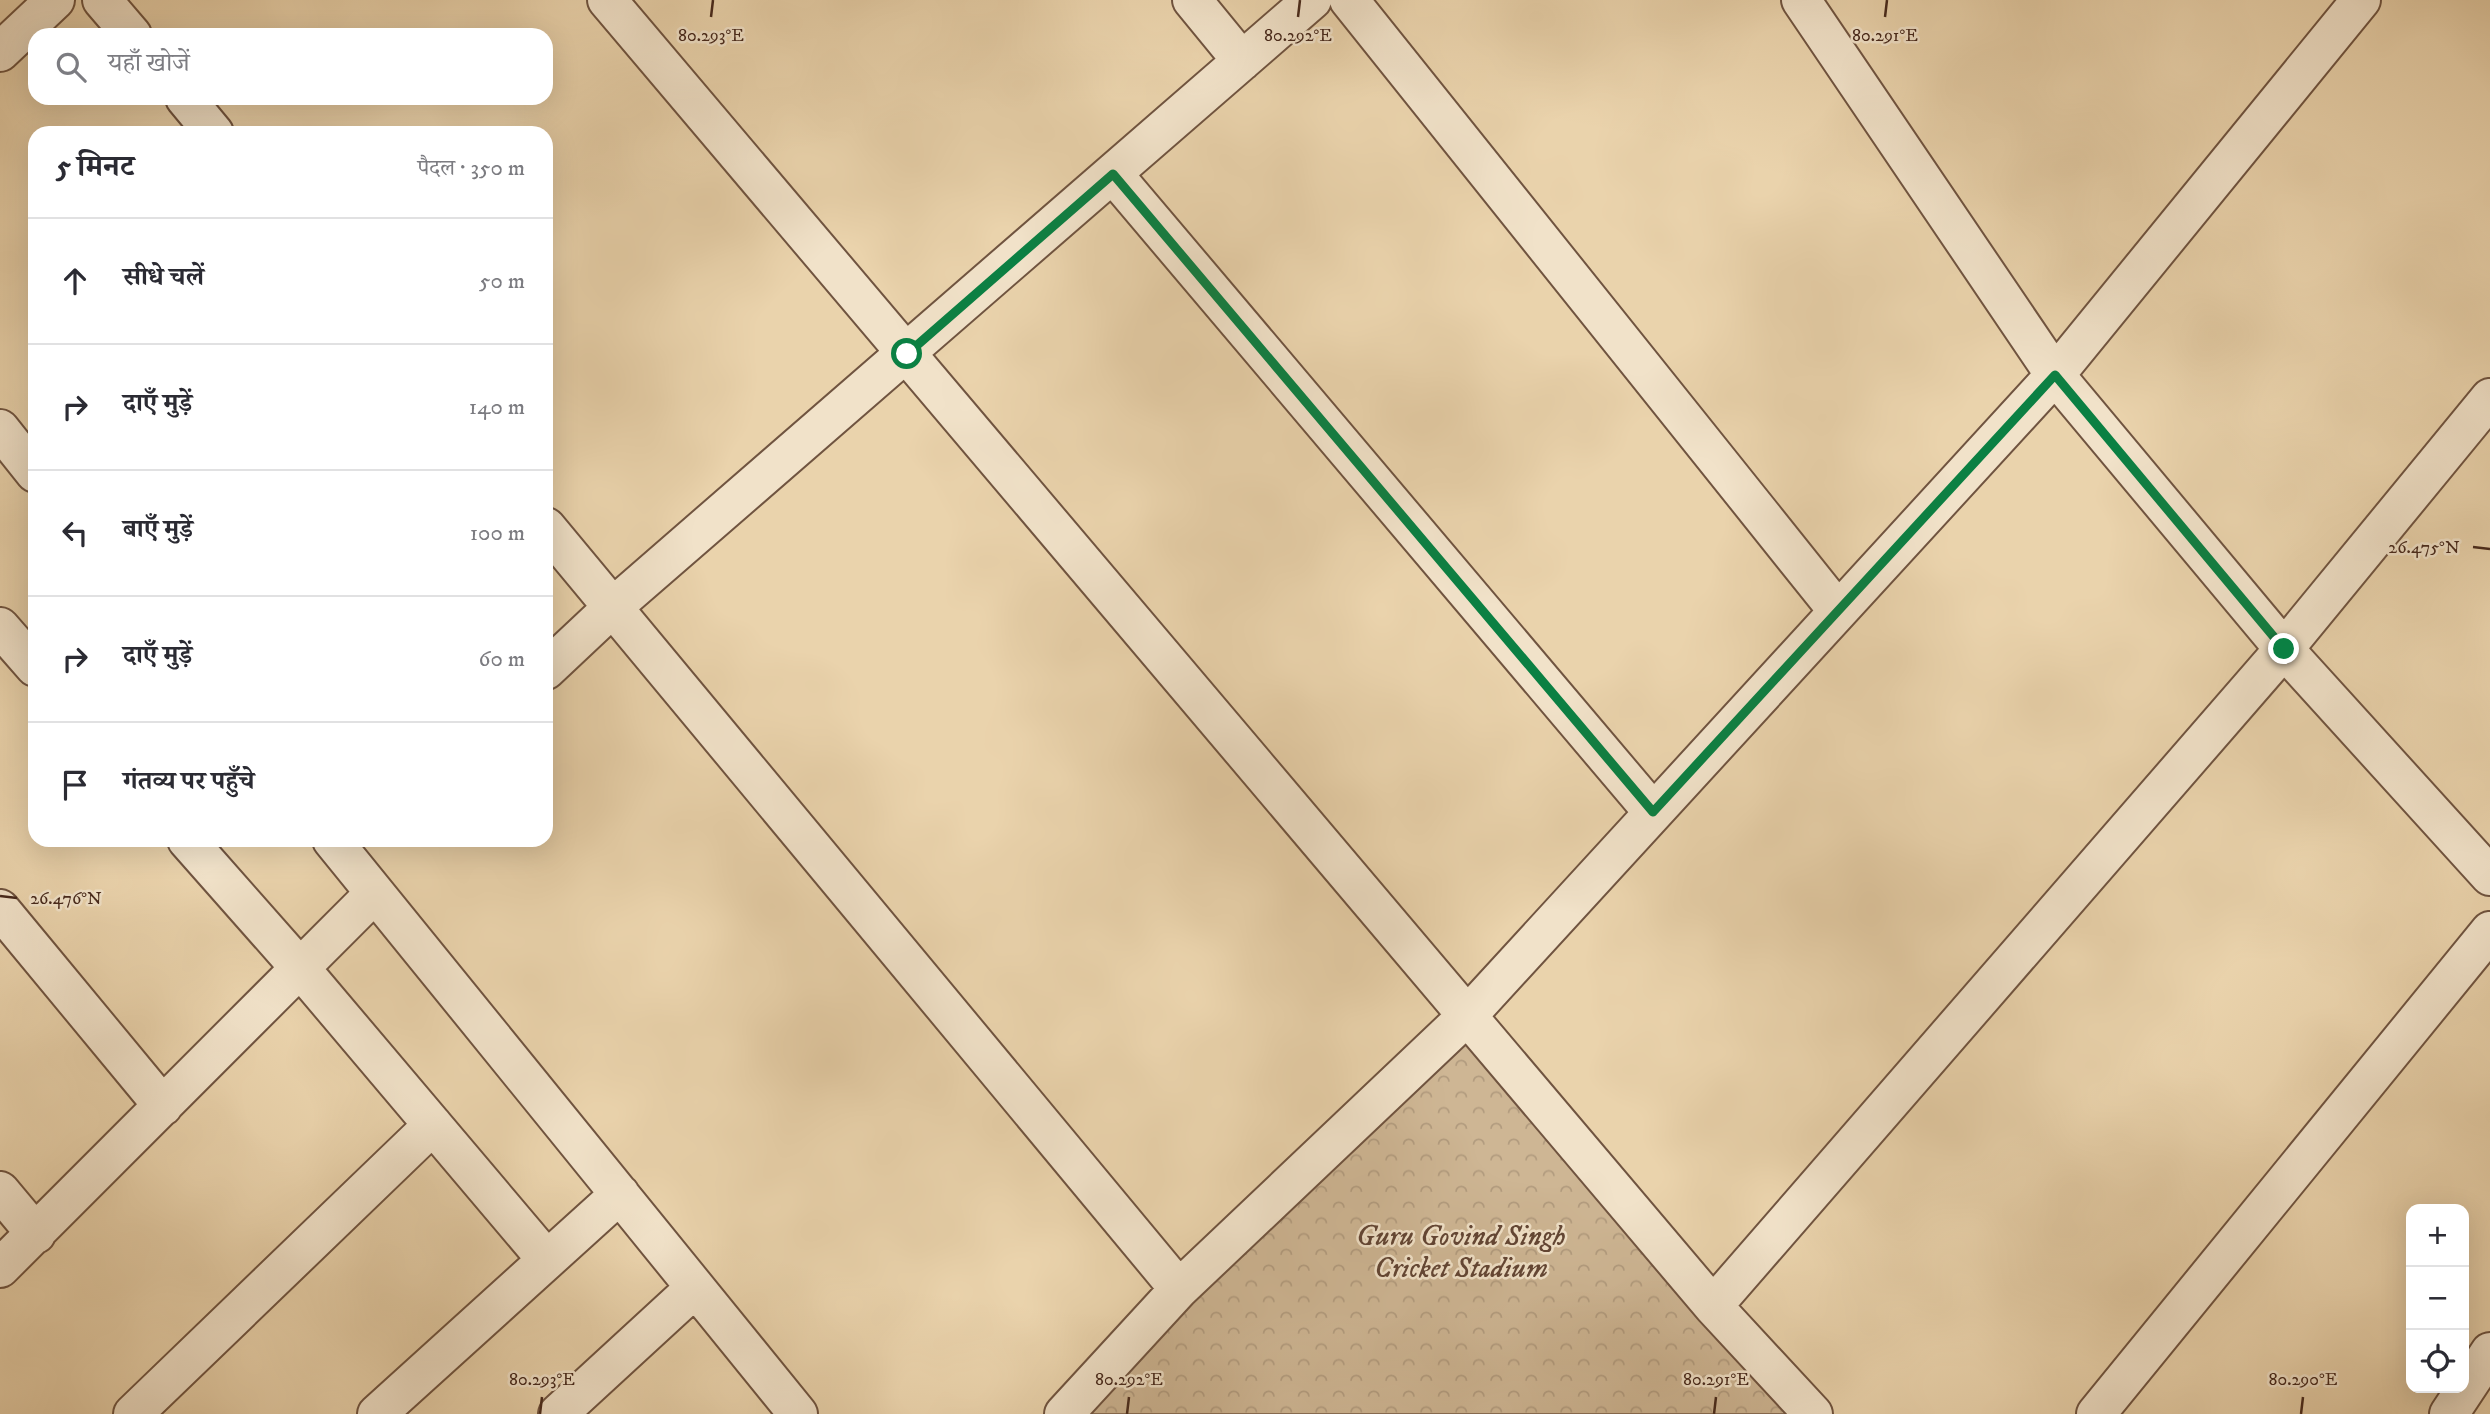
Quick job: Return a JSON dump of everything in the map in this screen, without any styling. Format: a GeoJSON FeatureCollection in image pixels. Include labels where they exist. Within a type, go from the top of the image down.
{"type":"FeatureCollection","features":[{"type":"Feature","properties":{"kind":"street"},"geometry":{"type":"LineString","coordinates":[[0,52],[55,0]]}},
{"type":"Feature","properties":{"kind":"street"},"geometry":{"type":"LineString","coordinates":[[102,0],[126,28]]}},
{"type":"Feature","properties":{"kind":"street"},"geometry":{"type":"LineString","coordinates":[[607,0],[1713,1306],[1813,1414]]}},
{"type":"Feature","properties":{"kind":"street"},"geometry":{"type":"LineString","coordinates":[[1192,0],[1242,61]]}},
{"type":"Feature","properties":{"kind":"street"},"geometry":{"type":"LineString","coordinates":[[553,663],[613,607],[1312,0]]}},
{"type":"Feature","properties":{"kind":"street"},"geometry":{"type":"LineString","coordinates":[[1349,0],[1838,611]]}},
{"type":"Feature","properties":{"kind":"street"},"geometry":{"type":"LineString","coordinates":[[1801,0],[2055,375],[2284,649],[2490,876]]}},
{"type":"Feature","properties":{"kind":"street"},"geometry":{"type":"LineString","coordinates":[[1065,1414],[1180,1289],[1468,1015],[2055,375],[2361,0]]}},
{"type":"Feature","properties":{"kind":"street"},"geometry":{"type":"LineString","coordinates":[[191,105],[208,126]]}},
{"type":"Feature","properties":{"kind":"street"},"geometry":{"type":"LineString","coordinates":[[1113,174],[1653,812]]}},
{"type":"Feature","properties":{"kind":"street"},"geometry":{"type":"LineString","coordinates":[[1713,1306],[2284,649],[2490,398]]}},
{"type":"Feature","properties":{"kind":"street"},"geometry":{"type":"LineString","coordinates":[[0,429],[28,464]]}},
{"type":"Feature","properties":{"kind":"street"},"geometry":{"type":"LineString","coordinates":[[553,535],[1180,1289]]}},
{"type":"Feature","properties":{"kind":"street"},"geometry":{"type":"LineString","coordinates":[[0,627],[28,659]]}},
{"type":"Feature","properties":{"kind":"street"},"geometry":{"type":"LineString","coordinates":[[193,847],[300,968],[547,1260]]}},
{"type":"Feature","properties":{"kind":"street"},"geometry":{"type":"LineString","coordinates":[[349,847],[375,893],[798,1414]]}},
{"type":"Feature","properties":{"kind":"street"},"geometry":{"type":"LineString","coordinates":[[0,1268],[375,893]]}},
{"type":"Feature","properties":{"kind":"street"},"geometry":{"type":"LineString","coordinates":[[0,909],[163,1106]]}},
{"type":"Feature","properties":{"kind":"street"},"geometry":{"type":"LineString","coordinates":[[2096,1414],[2490,931]]}},
{"type":"Feature","properties":{"kind":"street"},"geometry":{"type":"LineString","coordinates":[[133,1414],[433,1125]]}},
{"type":"Feature","properties":{"kind":"street"},"geometry":{"type":"LineString","coordinates":[[0,1191],[36,1234]]}},
{"type":"Feature","properties":{"kind":"street"},"geometry":{"type":"LineString","coordinates":[[377,1414],[620,1194]]}},
{"type":"Feature","properties":{"kind":"street"},"geometry":{"type":"LineString","coordinates":[[558,1414],[695,1288]]}},
{"type":"Feature","properties":{"kind":"street"},"geometry":{"type":"LineString","coordinates":[[2449,1414],[2490,1352]]}},
{"type":"Feature","properties":{"kind":"green space","name":"Guru Govind Singh Cricket Stadium"},"geometry":{"type":"Polygon","coordinates":[[[1468,1015],[1819,1414],[1074,1414],[1468,1015]]]}},
{"type":"Feature","properties":{"kind":"route"},"geometry":{"type":"LineString","coordinates":[[907,354],[1113,174],[1653,812],[2055,375],[2284,649]]}}]}
